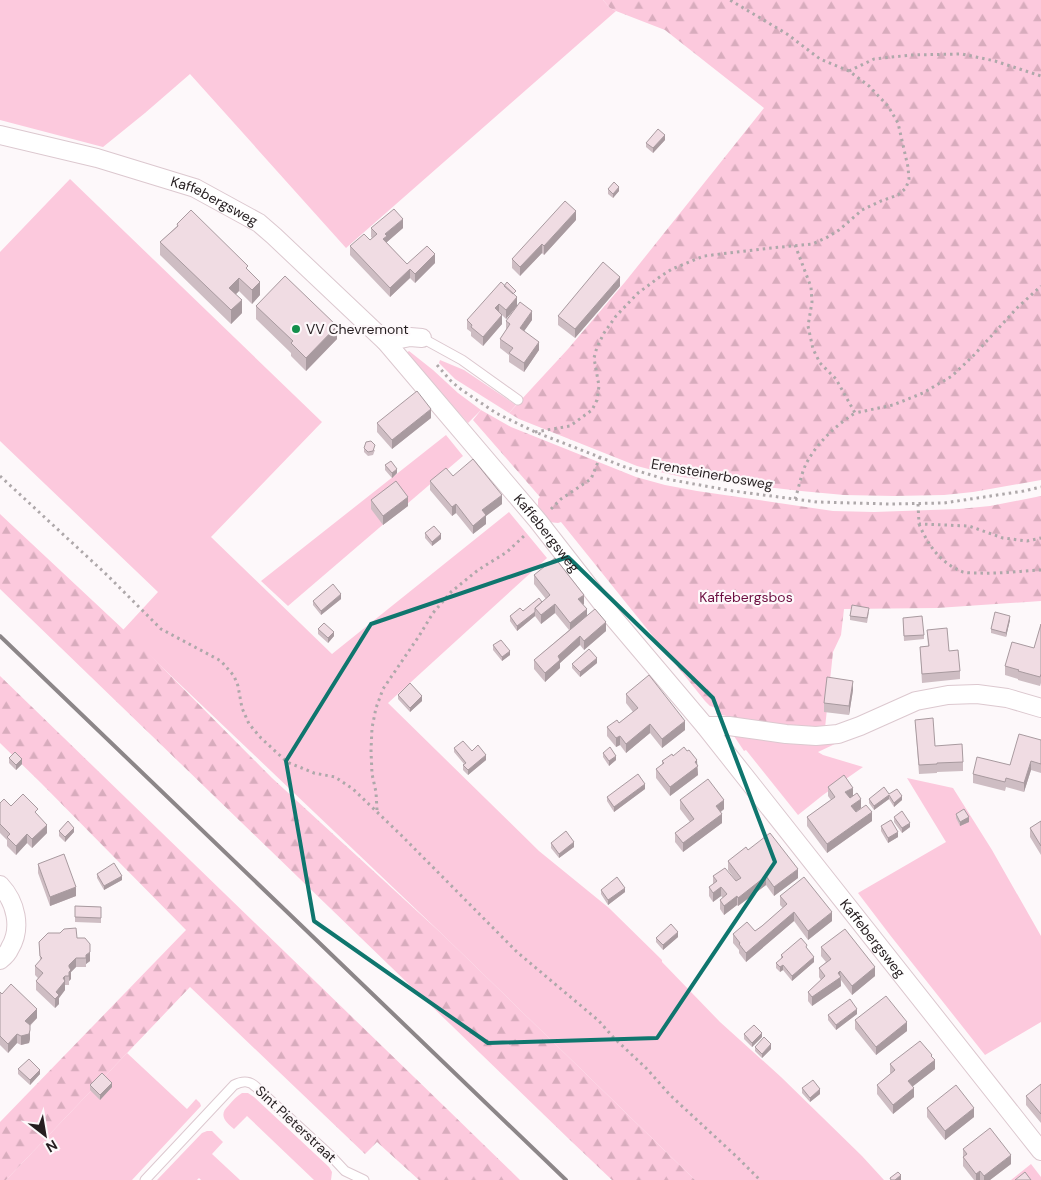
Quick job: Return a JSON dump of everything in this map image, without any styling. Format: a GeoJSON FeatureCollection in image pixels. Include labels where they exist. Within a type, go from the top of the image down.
{"type":"FeatureCollection","features":[{"type":"Feature","properties":{"kind":"street","name":"Kaffebergsweg"},"geometry":{"type":"LineString","coordinates":[[0,135],[97,158],[195,188],[259,223],[386,342],[538,521],[612,616],[705,726],[1041,1151]]}},
{"type":"Feature","properties":{"kind":"street"},"geometry":{"type":"LineString","coordinates":[[386,342],[410,337],[422,338]]}},
{"type":"Feature","properties":{"kind":"street"},"geometry":{"type":"LineString","coordinates":[[705,726],[729,726],[808,736],[838,734],[916,701],[948,695],[978,694],[1007,698],[1041,708]]}},
{"type":"Feature","properties":{"kind":"street"},"geometry":{"type":"LineString","coordinates":[[0,885],[13,904],[17,920],[16,936],[10,950],[0,960]]}},
{"type":"Feature","properties":{"kind":"lane"},"geometry":{"type":"LineString","coordinates":[[422,338],[462,360],[518,400]]}},
{"type":"Feature","properties":{"kind":"lane","name":"Sint Pieterstraat"},"geometry":{"type":"LineString","coordinates":[[145,1180],[234,1085],[246,1081],[253,1084],[345,1171],[364,1180]]}},
{"type":"Feature","properties":{"kind":"path"},"geometry":{"type":"LineString","coordinates":[[535,432],[570,426],[592,410],[597,400],[599,386],[594,358],[604,333],[616,316],[638,293],[661,276],[672,269],[704,256],[812,244],[839,230],[862,210],[898,195],[906,188],[910,179],[898,123],[882,99],[869,86],[848,72],[820,59],[787,34],[730,0]]}},
{"type":"Feature","properties":{"kind":"path"},"geometry":{"type":"LineString","coordinates":[[848,72],[874,59],[911,55],[962,54],[995,61],[1041,76]]}},
{"type":"Feature","properties":{"kind":"path"},"geometry":{"type":"LineString","coordinates":[[795,245],[811,287],[812,302],[808,326],[812,349],[820,363],[836,379],[855,413]]}},
{"type":"Feature","properties":{"kind":"path"},"geometry":{"type":"LineString","coordinates":[[795,498],[805,465],[825,437],[842,421],[855,413],[893,405],[923,393],[952,376],[1017,308],[1041,286]]}},
{"type":"Feature","properties":{"kind":"path","name":"Erensteinerbosweg"},"geometry":{"type":"LineString","coordinates":[[422,338],[429,355],[450,380],[496,413],[535,432],[625,467],[661,478],[733,491],[817,502],[918,504],[953,501],[1041,487]]}},
{"type":"Feature","properties":{"kind":"path"},"geometry":{"type":"LineString","coordinates":[[377,811],[376,792],[372,774],[371,742],[376,708],[383,689],[433,613],[451,592],[478,570],[507,552],[561,499],[591,479],[600,457]]}},
{"type":"Feature","properties":{"kind":"path"},"geometry":{"type":"LineString","coordinates":[[0,476],[107,575],[161,629],[221,661],[234,676],[242,708],[249,724],[261,738],[287,762],[335,777],[353,789],[517,952],[599,1022],[648,1069],[670,1095],[737,1156],[760,1180]]}},
{"type":"Feature","properties":{"kind":"path"},"geometry":{"type":"LineString","coordinates":[[918,504],[919,524],[931,548],[941,559],[950,565],[964,572],[984,573],[1041,570]]}},
{"type":"Feature","properties":{"kind":"path"},"geometry":{"type":"LineString","coordinates":[[919,524],[969,526],[1003,538],[1027,541],[1041,538]]}},
{"type":"Feature","properties":{"kind":"highlighted area"},"geometry":{"type":"Polygon","coordinates":[[[568,557],[713,698],[775,862],[657,1038],[488,1043],[314,921],[286,761],[371,624],[568,557]]]}},
{"type":"Feature","properties":{"kind":"green space"},"geometry":{"type":"Polygon","coordinates":[[[0,0],[603,0],[610,8],[616,11],[346,248],[190,74],[103,147],[0,120],[0,0]]]}},
{"type":"Feature","properties":{"kind":"green space"},"geometry":{"type":"Polygon","coordinates":[[[603,0],[1041,0],[1041,480],[973,492],[944,495],[894,496],[844,495],[682,477],[637,466],[519,419],[509,413],[568,349],[625,282],[764,108],[665,30],[616,11],[610,8],[603,0]]]}},
{"type":"Feature","properties":{"kind":"green space"},"geometry":{"type":"Polygon","coordinates":[[[70,179],[322,422],[211,537],[332,654],[509,512],[547,558],[388,703],[539,851],[609,908],[662,960],[720,1022],[781,1077],[884,1180],[695,1180],[442,934],[123,630],[158,592],[0,441],[0,252],[70,179]]]}},
{"type":"Feature","properties":{"kind":"green space"},"geometry":{"type":"Polygon","coordinates":[[[409,351],[481,410],[468,423],[406,353],[409,351]]]}},
{"type":"Feature","properties":{"kind":"green space"},"geometry":{"type":"Polygon","coordinates":[[[440,360],[464,370],[516,405],[509,413],[455,379],[439,363],[440,360]]]}},
{"type":"Feature","properties":{"kind":"green space","name":"Kaffebergsbos"},"geometry":{"type":"Polygon","coordinates":[[[481,410],[511,427],[636,477],[697,491],[833,511],[874,512],[959,509],[990,506],[1041,496],[1041,601],[937,608],[844,609],[841,635],[833,652],[825,728],[785,727],[716,714],[717,708],[710,706],[705,701],[561,522],[549,522],[538,508],[538,499],[540,497],[473,420],[481,410]]]}},
{"type":"Feature","properties":{"kind":"green space"},"geometry":{"type":"Polygon","coordinates":[[[446,435],[463,456],[288,606],[261,581],[446,435]]]}},
{"type":"Feature","properties":{"kind":"green space"},"geometry":{"type":"Polygon","coordinates":[[[0,514],[140,645],[272,778],[442,934],[695,1180],[612,1180],[570,1140],[0,589],[0,514]]]}},
{"type":"Feature","properties":{"kind":"green space"},"geometry":{"type":"Polygon","coordinates":[[[0,676],[520,1180],[419,1180],[377,1142],[365,1154],[190,987],[6,1180],[0,1180],[0,1122],[186,930],[0,743],[0,676]]]}},
{"type":"Feature","properties":{"kind":"green space"},"geometry":{"type":"Polygon","coordinates":[[[734,736],[837,743],[818,752],[863,767],[798,815],[746,750],[744,751],[734,736]]]}},
{"type":"Feature","properties":{"kind":"green space"},"geometry":{"type":"Polygon","coordinates":[[[907,778],[953,788],[992,850],[1041,936],[1041,1022],[985,1055],[858,893],[946,842],[907,778]]]}},
{"type":"Feature","properties":{"kind":"green space"},"geometry":{"type":"Polygon","coordinates":[[[127,1053],[187,1109],[196,1099],[201,1106],[132,1180],[6,1180],[127,1053]]]}},
{"type":"Feature","properties":{"kind":"green space"},"geometry":{"type":"Polygon","coordinates":[[[242,1093],[248,1093],[254,1097],[329,1167],[332,1172],[331,1180],[314,1180],[247,1116],[234,1129],[223,1115],[226,1109],[242,1093]]]}},
{"type":"Feature","properties":{"kind":"green space"},"geometry":{"type":"Polygon","coordinates":[[[212,1131],[223,1142],[212,1154],[240,1180],[201,1180],[199,1178],[197,1180],[157,1180],[202,1133],[212,1131]]]}},
{"type":"Feature","properties":{"kind":"green space"},"geometry":{"type":"Polygon","coordinates":[[[1031,1164],[1041,1177],[1041,1180],[1011,1180],[1031,1164]]]}},
{"type":"Feature","properties":{"kind":"building"},"geometry":{"type":"Polygon","coordinates":[[[658,129],[665,135],[653,148],[646,143],[658,129]]]}},
{"type":"Feature","properties":{"kind":"building"},"geometry":{"type":"Polygon","coordinates":[[[614,182],[619,187],[613,194],[608,189],[614,182]]]}},
{"type":"Feature","properties":{"kind":"building"},"geometry":{"type":"Polygon","coordinates":[[[565,201],[576,211],[544,246],[542,244],[520,267],[512,259],[565,201]]]}},
{"type":"Feature","properties":{"kind":"building"},"geometry":{"type":"Polygon","coordinates":[[[394,209],[403,219],[385,234],[387,236],[383,239],[407,264],[427,246],[435,254],[415,274],[410,269],[390,288],[350,246],[364,234],[370,240],[377,234],[371,228],[394,209]]]}},
{"type":"Feature","properties":{"kind":"building"},"geometry":{"type":"Polygon","coordinates":[[[191,210],[248,266],[246,268],[260,282],[252,290],[239,278],[229,288],[242,300],[231,310],[160,242],[178,226],[177,224],[191,210]]]}},
{"type":"Feature","properties":{"kind":"building"},"geometry":{"type":"Polygon","coordinates":[[[603,262],[620,277],[575,329],[558,316],[603,262]]]}},
{"type":"Feature","properties":{"kind":"building","name":"VV Chevremont"},"geometry":{"type":"Polygon","coordinates":[[[285,276],[337,326],[306,358],[291,343],[293,341],[256,306],[285,276]]]}},
{"type":"Feature","properties":{"kind":"building"},"geometry":{"type":"Polygon","coordinates":[[[501,282],[517,297],[506,310],[499,304],[495,308],[502,315],[483,337],[471,327],[472,325],[467,320],[501,282]]]}},
{"type":"Feature","properties":{"kind":"building"},"geometry":{"type":"Polygon","coordinates":[[[507,282],[516,291],[513,294],[504,286],[507,282]]]}},
{"type":"Feature","properties":{"kind":"building"},"geometry":{"type":"Polygon","coordinates":[[[520,302],[532,311],[520,328],[539,342],[524,363],[509,353],[513,348],[500,339],[510,324],[506,321],[520,302]]]}},
{"type":"Feature","properties":{"kind":"building"},"geometry":{"type":"Polygon","coordinates":[[[417,391],[431,409],[392,440],[377,423],[417,391]]]}},
{"type":"Feature","properties":{"kind":"building"},"geometry":{"type":"Polygon","coordinates":[[[371,441],[375,445],[373,451],[368,452],[364,448],[366,442],[371,441]]]}},
{"type":"Feature","properties":{"kind":"building"},"geometry":{"type":"Polygon","coordinates":[[[473,459],[502,495],[482,510],[486,515],[473,526],[456,504],[452,507],[430,481],[446,468],[453,476],[473,459]]]}},
{"type":"Feature","properties":{"kind":"building"},"geometry":{"type":"Polygon","coordinates":[[[391,461],[397,469],[392,473],[385,465],[391,461]]]}},
{"type":"Feature","properties":{"kind":"building"},"geometry":{"type":"Polygon","coordinates":[[[396,481],[408,497],[383,516],[371,500],[396,481]]]}},
{"type":"Feature","properties":{"kind":"building"},"geometry":{"type":"Polygon","coordinates":[[[434,526],[441,534],[432,542],[425,533],[434,526]]]}},
{"type":"Feature","properties":{"kind":"building"},"geometry":{"type":"Polygon","coordinates":[[[555,558],[584,595],[578,599],[587,609],[570,623],[555,604],[541,615],[535,608],[550,595],[534,575],[555,558]]]}},
{"type":"Feature","properties":{"kind":"building"},"geometry":{"type":"Polygon","coordinates":[[[333,584],[341,594],[321,611],[313,601],[333,584]]]}},
{"type":"Feature","properties":{"kind":"building"},"geometry":{"type":"Polygon","coordinates":[[[539,598],[542,602],[535,608],[535,612],[517,626],[510,616],[520,608],[523,611],[539,598]]]}},
{"type":"Feature","properties":{"kind":"building"},"geometry":{"type":"Polygon","coordinates":[[[852,605],[869,608],[867,618],[850,616],[852,605]]]}},
{"type":"Feature","properties":{"kind":"building"},"geometry":{"type":"Polygon","coordinates":[[[595,609],[606,622],[584,641],[580,636],[558,656],[560,660],[545,673],[534,660],[595,609]]]}},
{"type":"Feature","properties":{"kind":"building"},"geometry":{"type":"Polygon","coordinates":[[[995,612],[1010,616],[1006,633],[991,629],[995,612]]]}},
{"type":"Feature","properties":{"kind":"building"},"geometry":{"type":"Polygon","coordinates":[[[922,616],[924,635],[904,636],[903,618],[922,616]]]}},
{"type":"Feature","properties":{"kind":"building"},"geometry":{"type":"Polygon","coordinates":[[[324,623],[334,632],[328,638],[318,629],[324,623]]]}},
{"type":"Feature","properties":{"kind":"building"},"geometry":{"type":"Polygon","coordinates":[[[1041,624],[1040,677],[1005,666],[1012,642],[1034,648],[1041,624]]]}},
{"type":"Feature","properties":{"kind":"building"},"geometry":{"type":"Polygon","coordinates":[[[947,628],[949,651],[958,650],[960,671],[922,674],[920,647],[929,646],[927,630],[947,628]]]}},
{"type":"Feature","properties":{"kind":"building"},"geometry":{"type":"Polygon","coordinates":[[[501,640],[510,651],[502,657],[493,645],[501,640]]]}},
{"type":"Feature","properties":{"kind":"building"},"geometry":{"type":"Polygon","coordinates":[[[589,649],[597,658],[580,672],[572,664],[589,649]]]}},
{"type":"Feature","properties":{"kind":"building"},"geometry":{"type":"Polygon","coordinates":[[[649,675],[685,721],[662,739],[650,724],[626,744],[620,736],[616,738],[607,727],[617,720],[619,723],[638,708],[626,694],[649,675]]]}},
{"type":"Feature","properties":{"kind":"building"},"geometry":{"type":"Polygon","coordinates":[[[827,677],[853,681],[849,706],[824,703],[827,677]]]}},
{"type":"Feature","properties":{"kind":"building"},"geometry":{"type":"Polygon","coordinates":[[[410,683],[422,696],[410,708],[398,695],[410,683]]]}},
{"type":"Feature","properties":{"kind":"building"},"geometry":{"type":"Polygon","coordinates":[[[933,718],[935,746],[962,744],[963,762],[919,765],[915,720],[933,718]]]}},
{"type":"Feature","properties":{"kind":"building"},"geometry":{"type":"Polygon","coordinates":[[[1019,734],[1041,740],[1041,764],[1031,761],[1024,783],[1006,778],[1005,782],[973,774],[977,757],[1010,765],[1019,734]]]}},
{"type":"Feature","properties":{"kind":"building"},"geometry":{"type":"Polygon","coordinates":[[[463,741],[472,751],[478,745],[486,755],[468,770],[463,765],[466,763],[454,748],[463,741]]]}},
{"type":"Feature","properties":{"kind":"building"},"geometry":{"type":"Polygon","coordinates":[[[610,747],[616,756],[609,761],[603,753],[610,747]]]}},
{"type":"Feature","properties":{"kind":"building"},"geometry":{"type":"Polygon","coordinates":[[[684,747],[697,760],[695,762],[698,766],[670,787],[656,769],[664,763],[662,761],[672,754],[673,756],[684,747]]]}},
{"type":"Feature","properties":{"kind":"building"},"geometry":{"type":"Polygon","coordinates":[[[15,752],[22,759],[16,765],[9,758],[15,752]]]}},
{"type":"Feature","properties":{"kind":"building"},"geometry":{"type":"Polygon","coordinates":[[[638,774],[645,784],[614,807],[607,797],[638,774]]]}},
{"type":"Feature","properties":{"kind":"building"},"geometry":{"type":"Polygon","coordinates":[[[844,775],[853,788],[845,792],[850,798],[857,793],[861,799],[851,806],[856,812],[866,805],[872,812],[827,844],[807,817],[835,797],[828,787],[844,775]]]}},
{"type":"Feature","properties":{"kind":"building"},"geometry":{"type":"Polygon","coordinates":[[[708,779],[724,800],[716,806],[722,814],[683,843],[675,833],[694,819],[680,800],[708,779]]]}},
{"type":"Feature","properties":{"kind":"building"},"geometry":{"type":"Polygon","coordinates":[[[884,787],[889,794],[897,789],[902,796],[894,803],[889,795],[874,806],[869,799],[884,787]]]}},
{"type":"Feature","properties":{"kind":"building"},"geometry":{"type":"Polygon","coordinates":[[[23,794],[38,809],[35,812],[47,825],[32,839],[27,834],[16,846],[7,837],[10,834],[0,824],[0,803],[4,799],[11,806],[23,794]]]}},
{"type":"Feature","properties":{"kind":"building"},"geometry":{"type":"Polygon","coordinates":[[[964,809],[969,817],[960,822],[956,814],[964,809]]]}},
{"type":"Feature","properties":{"kind":"building"},"geometry":{"type":"Polygon","coordinates":[[[902,811],[910,823],[902,828],[894,817],[902,811]]]}},
{"type":"Feature","properties":{"kind":"building"},"geometry":{"type":"Polygon","coordinates":[[[891,820],[898,832],[888,838],[881,826],[891,820]]]}},
{"type":"Feature","properties":{"kind":"building"},"geometry":{"type":"Polygon","coordinates":[[[68,821],[74,828],[65,837],[59,831],[68,821]]]}},
{"type":"Feature","properties":{"kind":"building"},"geometry":{"type":"Polygon","coordinates":[[[1041,821],[1041,846],[1030,828],[1041,821]]]}},
{"type":"Feature","properties":{"kind":"building"},"geometry":{"type":"Polygon","coordinates":[[[566,831],[574,842],[559,854],[551,843],[566,831]]]}},
{"type":"Feature","properties":{"kind":"building"},"geometry":{"type":"Polygon","coordinates":[[[770,833],[798,869],[774,887],[766,876],[738,898],[737,896],[724,906],[720,900],[727,894],[721,887],[713,893],[709,887],[717,881],[713,876],[725,868],[736,881],[741,878],[728,861],[746,847],[748,850],[770,833]]]}},
{"type":"Feature","properties":{"kind":"building"},"geometry":{"type":"Polygon","coordinates":[[[64,854],[76,887],[50,897],[38,864],[64,854]]]}},
{"type":"Feature","properties":{"kind":"building"},"geometry":{"type":"Polygon","coordinates":[[[114,863],[122,876],[104,886],[97,874],[114,863]]]}},
{"type":"Feature","properties":{"kind":"building"},"geometry":{"type":"Polygon","coordinates":[[[617,877],[625,888],[608,900],[601,890],[617,877]]]}},
{"type":"Feature","properties":{"kind":"building"},"geometry":{"type":"Polygon","coordinates":[[[804,877],[832,912],[808,931],[794,912],[746,953],[733,934],[747,922],[755,931],[762,926],[787,904],[780,896],[804,877]]]}},
{"type":"Feature","properties":{"kind":"building"},"geometry":{"type":"Polygon","coordinates":[[[75,906],[101,907],[101,918],[75,917],[75,906]]]}},
{"type":"Feature","properties":{"kind":"building"},"geometry":{"type":"Polygon","coordinates":[[[671,924],[678,932],[663,945],[656,938],[671,924]]]}},
{"type":"Feature","properties":{"kind":"building"},"geometry":{"type":"Polygon","coordinates":[[[76,928],[77,938],[85,938],[90,944],[90,952],[86,955],[86,958],[76,958],[69,965],[71,970],[69,976],[63,978],[65,981],[56,992],[59,995],[55,999],[36,981],[43,973],[35,966],[42,958],[40,956],[39,942],[48,933],[60,933],[64,929],[76,928]]]}},
{"type":"Feature","properties":{"kind":"building"},"geometry":{"type":"Polygon","coordinates":[[[845,929],[875,967],[852,986],[840,971],[838,973],[841,977],[812,997],[808,992],[825,976],[819,968],[831,959],[821,947],[845,929]]]}},
{"type":"Feature","properties":{"kind":"building"},"geometry":{"type":"Polygon","coordinates":[[[801,938],[814,957],[792,976],[783,965],[780,967],[776,963],[783,957],[781,955],[801,938]]]}},
{"type":"Feature","properties":{"kind":"building"},"geometry":{"type":"Polygon","coordinates":[[[11,984],[37,1009],[25,1021],[30,1025],[29,1034],[21,1036],[17,1034],[8,1044],[0,1036],[0,992],[2,994],[11,984]]]}},
{"type":"Feature","properties":{"kind":"building"},"geometry":{"type":"Polygon","coordinates":[[[886,996],[907,1022],[876,1047],[855,1020],[886,996]]]}},
{"type":"Feature","properties":{"kind":"building"},"geometry":{"type":"Polygon","coordinates":[[[850,999],[857,1009],[836,1025],[828,1015],[850,999]]]}},
{"type":"Feature","properties":{"kind":"building"},"geometry":{"type":"Polygon","coordinates":[[[754,1025],[762,1033],[752,1043],[744,1034],[754,1025]]]}},
{"type":"Feature","properties":{"kind":"building"},"geometry":{"type":"Polygon","coordinates":[[[764,1037],[771,1044],[762,1054],[755,1047],[764,1037]]]}},
{"type":"Feature","properties":{"kind":"building"},"geometry":{"type":"Polygon","coordinates":[[[920,1041],[935,1060],[908,1081],[914,1088],[893,1105],[877,1085],[895,1070],[890,1064],[920,1041]]]}},
{"type":"Feature","properties":{"kind":"building"},"geometry":{"type":"Polygon","coordinates":[[[29,1059],[40,1070],[30,1080],[18,1069],[29,1059]]]}},
{"type":"Feature","properties":{"kind":"building"},"geometry":{"type":"Polygon","coordinates":[[[102,1073],[112,1083],[100,1095],[90,1085],[102,1073]]]}},
{"type":"Feature","properties":{"kind":"building"},"geometry":{"type":"Polygon","coordinates":[[[813,1080],[820,1089],[810,1098],[802,1088],[813,1080]]]}},
{"type":"Feature","properties":{"kind":"building"},"geometry":{"type":"Polygon","coordinates":[[[1041,1084],[1041,1114],[1026,1096],[1041,1084]]]}},
{"type":"Feature","properties":{"kind":"building"},"geometry":{"type":"Polygon","coordinates":[[[956,1085],[974,1108],[945,1131],[927,1108],[956,1085]]]}},
{"type":"Feature","properties":{"kind":"building"},"geometry":{"type":"Polygon","coordinates":[[[990,1128],[1011,1155],[984,1176],[980,1171],[976,1174],[963,1157],[967,1154],[963,1149],[990,1128]]]}},
{"type":"Feature","properties":{"kind":"building"},"geometry":{"type":"Polygon","coordinates":[[[898,1172],[901,1175],[895,1180],[891,1180],[890,1178],[898,1172]]]}},
{"type":"Feature","properties":{"kind":"building"},"geometry":{"type":"Polygon","coordinates":[[[1025,1172],[1031,1180],[1015,1180],[1025,1172]]]}},
{"type":"Feature","properties":{"kind":"railway"},"geometry":{"type":"LineString","coordinates":[[0,636],[566,1180]]}},
{"type":"Feature","properties":{"kind":"place","name":"VV Chevremont"},"geometry":{"type":"Point","coordinates":[296,329]}}]}
